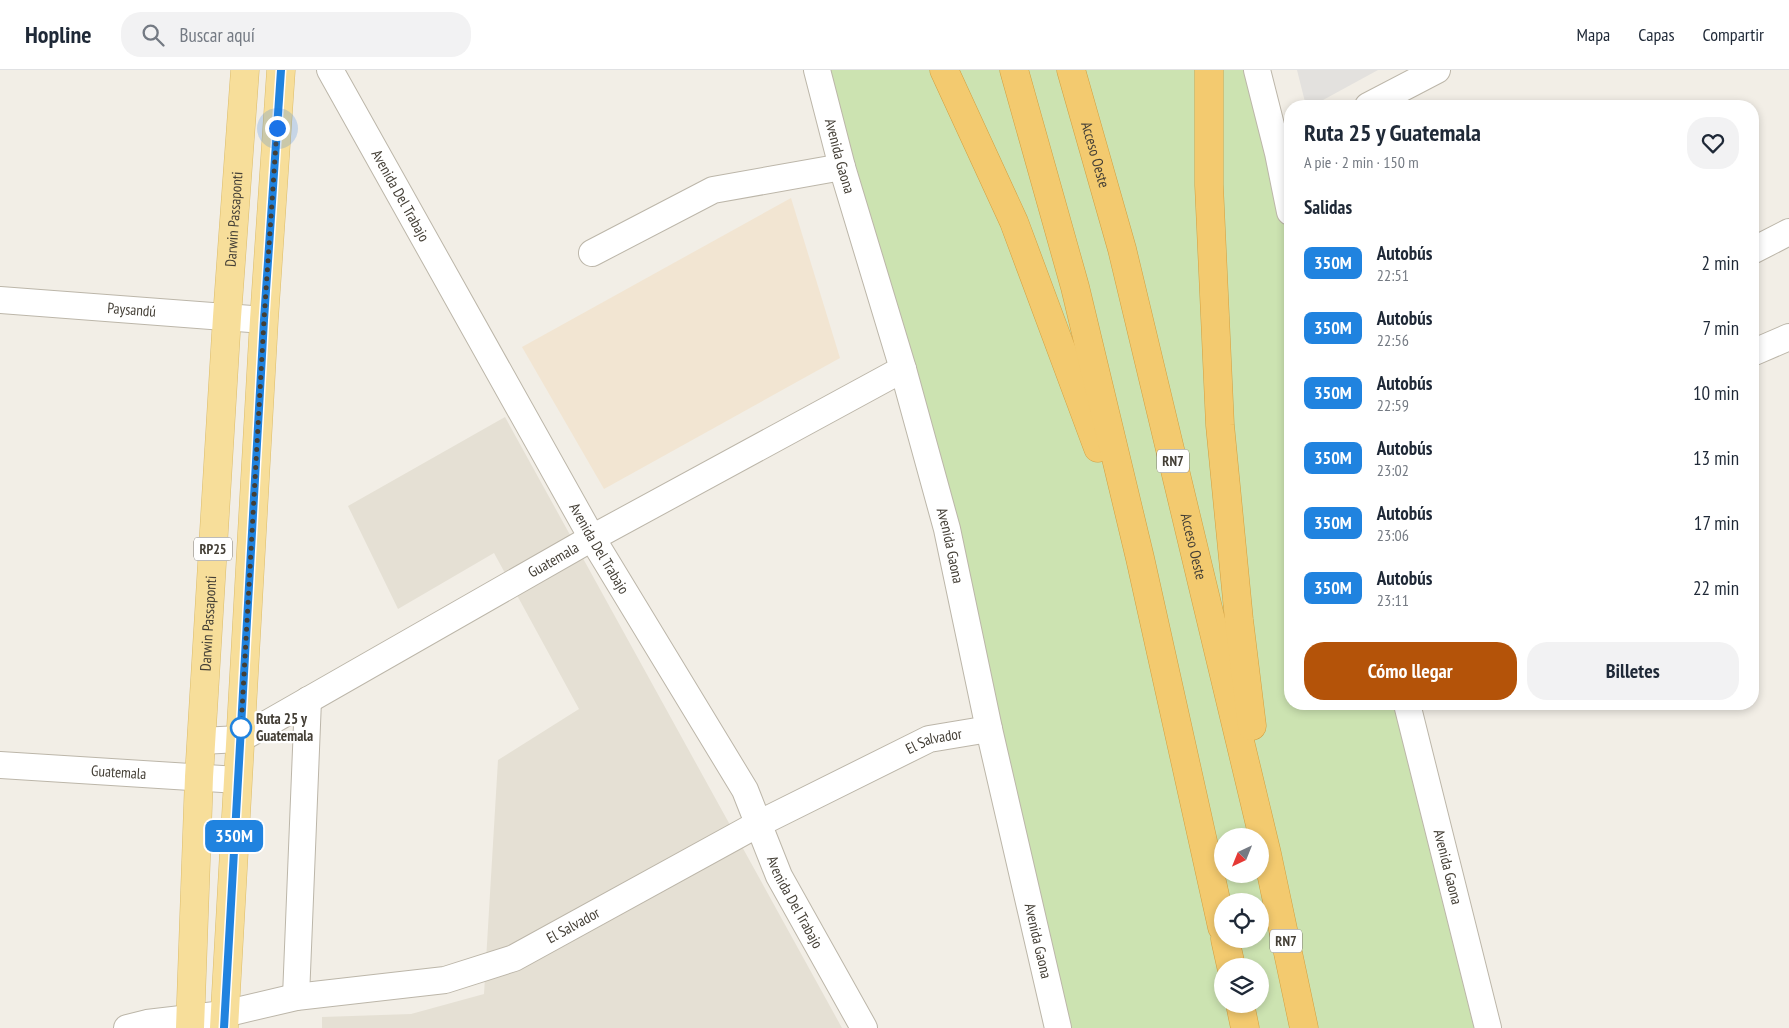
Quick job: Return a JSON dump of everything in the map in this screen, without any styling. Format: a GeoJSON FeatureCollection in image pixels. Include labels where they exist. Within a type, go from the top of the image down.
{"type":"FeatureCollection","features":[{"type":"Feature","properties":{"kind":"highway"},"geometry":{"type":"LineString","coordinates":[[944,70],[1014,222],[1140,558]]}},
{"type":"Feature","properties":{"kind":"highway"},"geometry":{"type":"LineString","coordinates":[[1014,70],[1075,287],[1140,558],[1214,893]]}},
{"type":"Feature","properties":{"kind":"highway","name":"Acceso Oeste"},"geometry":{"type":"LineString","coordinates":[[1071,70],[1122,249],[1261,828]]}},
{"type":"Feature","properties":{"kind":"highway"},"geometry":{"type":"LineString","coordinates":[[1209,70],[1208,185],[1220,425],[1239,620],[1264,828]]}},
{"type":"Feature","properties":{"kind":"highway","name":"Acceso Oeste"},"geometry":{"type":"LineString","coordinates":[[1269,863],[1304,1028]]}},
{"type":"Feature","properties":{"kind":"highway"},"geometry":{"type":"LineString","coordinates":[[1242,1013],[1245,1028]]}},
{"type":"Feature","properties":{"kind":"main road","name":"Darwin Passaponti"},"geometry":{"type":"LineString","coordinates":[[190,1022],[201,741],[227,317],[245,70]]}},
{"type":"Feature","properties":{"kind":"main road","name":"RP25"},"geometry":{"type":"LineString","coordinates":[[224,1021],[264,320],[281,70]]}},
{"type":"Feature","properties":{"kind":"street","name":"Avenida Del Trabajo"},"geometry":{"type":"LineString","coordinates":[[330,70],[592,538],[745,790],[779,876],[864,1028]]}},
{"type":"Feature","properties":{"kind":"street","name":"Avenida Gaona"},"geometry":{"type":"LineString","coordinates":[[817,70],[842,167],[903,369],[948,529],[989,729],[1058,1028]]}},
{"type":"Feature","properties":{"kind":"street"},"geometry":{"type":"LineString","coordinates":[[1257,70],[1284,150]]}},
{"type":"Feature","properties":{"kind":"street"},"geometry":{"type":"LineString","coordinates":[[1380,100],[1437,70]]}},
{"type":"Feature","properties":{"kind":"street"},"geometry":{"type":"LineString","coordinates":[[592,253],[713,190],[842,167]]}},
{"type":"Feature","properties":{"kind":"street"},"geometry":{"type":"LineString","coordinates":[[1759,247],[1789,232]]}},
{"type":"Feature","properties":{"kind":"street","name":"Paysandú"},"geometry":{"type":"LineString","coordinates":[[0,300],[264,320]]}},
{"type":"Feature","properties":{"kind":"street"},"geometry":{"type":"LineString","coordinates":[[1759,350],[1789,337]]}},
{"type":"Feature","properties":{"kind":"street","name":"Guatemala"},"geometry":{"type":"LineString","coordinates":[[201,741],[240,739],[592,538],[903,369]]}},
{"type":"Feature","properties":{"kind":"street"},"geometry":{"type":"LineString","coordinates":[[296,996],[308,700]]}},
{"type":"Feature","properties":{"kind":"street","name":"Avenida Gaona"},"geometry":{"type":"LineString","coordinates":[[1408,710],[1488,1028]]}},
{"type":"Feature","properties":{"kind":"street","name":"El Salvador"},"geometry":{"type":"LineString","coordinates":[[127,1028],[147,1023],[224,1021],[296,996],[445,980],[514,958],[758,824],[929,739],[989,729]]}},
{"type":"Feature","properties":{"kind":"street","name":"Guatemala"},"geometry":{"type":"LineString","coordinates":[[0,765],[238,780]]}},
{"type":"Feature","properties":{"kind":"shaded area"},"geometry":{"type":"Polygon","coordinates":[[[1297,70],[1378,70],[1323,100],[1304,100],[1297,70]]]}},
{"type":"Feature","properties":{"kind":"shaded area"},"geometry":{"type":"Polygon","coordinates":[[[791,198],[840,358],[604,489],[522,347],[791,198]]]}},
{"type":"Feature","properties":{"kind":"shaded area"},"geometry":{"type":"Polygon","coordinates":[[[505,417],[842,1028],[322,1028],[322,1017],[411,1014],[484,994],[498,760],[579,709],[494,553],[398,609],[348,506],[505,417]]]}},
{"type":"Feature","properties":{"kind":"green space"},"geometry":{"type":"Polygon","coordinates":[[[817,70],[1257,70],[1284,186],[1284,710],[1408,710],[1488,1028],[1058,1028],[989,729],[817,70]]]}},
{"type":"Feature","properties":{"kind":"bus line","name":"350M"},"geometry":{"type":"LineString","coordinates":[[224,1028],[264,320],[281,70]]}},
{"type":"Feature","properties":{"kind":"place","name":"Ruta 25 y Guatemala"},"geometry":{"type":"Point","coordinates":[241,728]}},
{"type":"Feature","properties":{"kind":"route"},"geometry":{"type":"LineString","coordinates":[[241,728],[277,128]]}}]}
